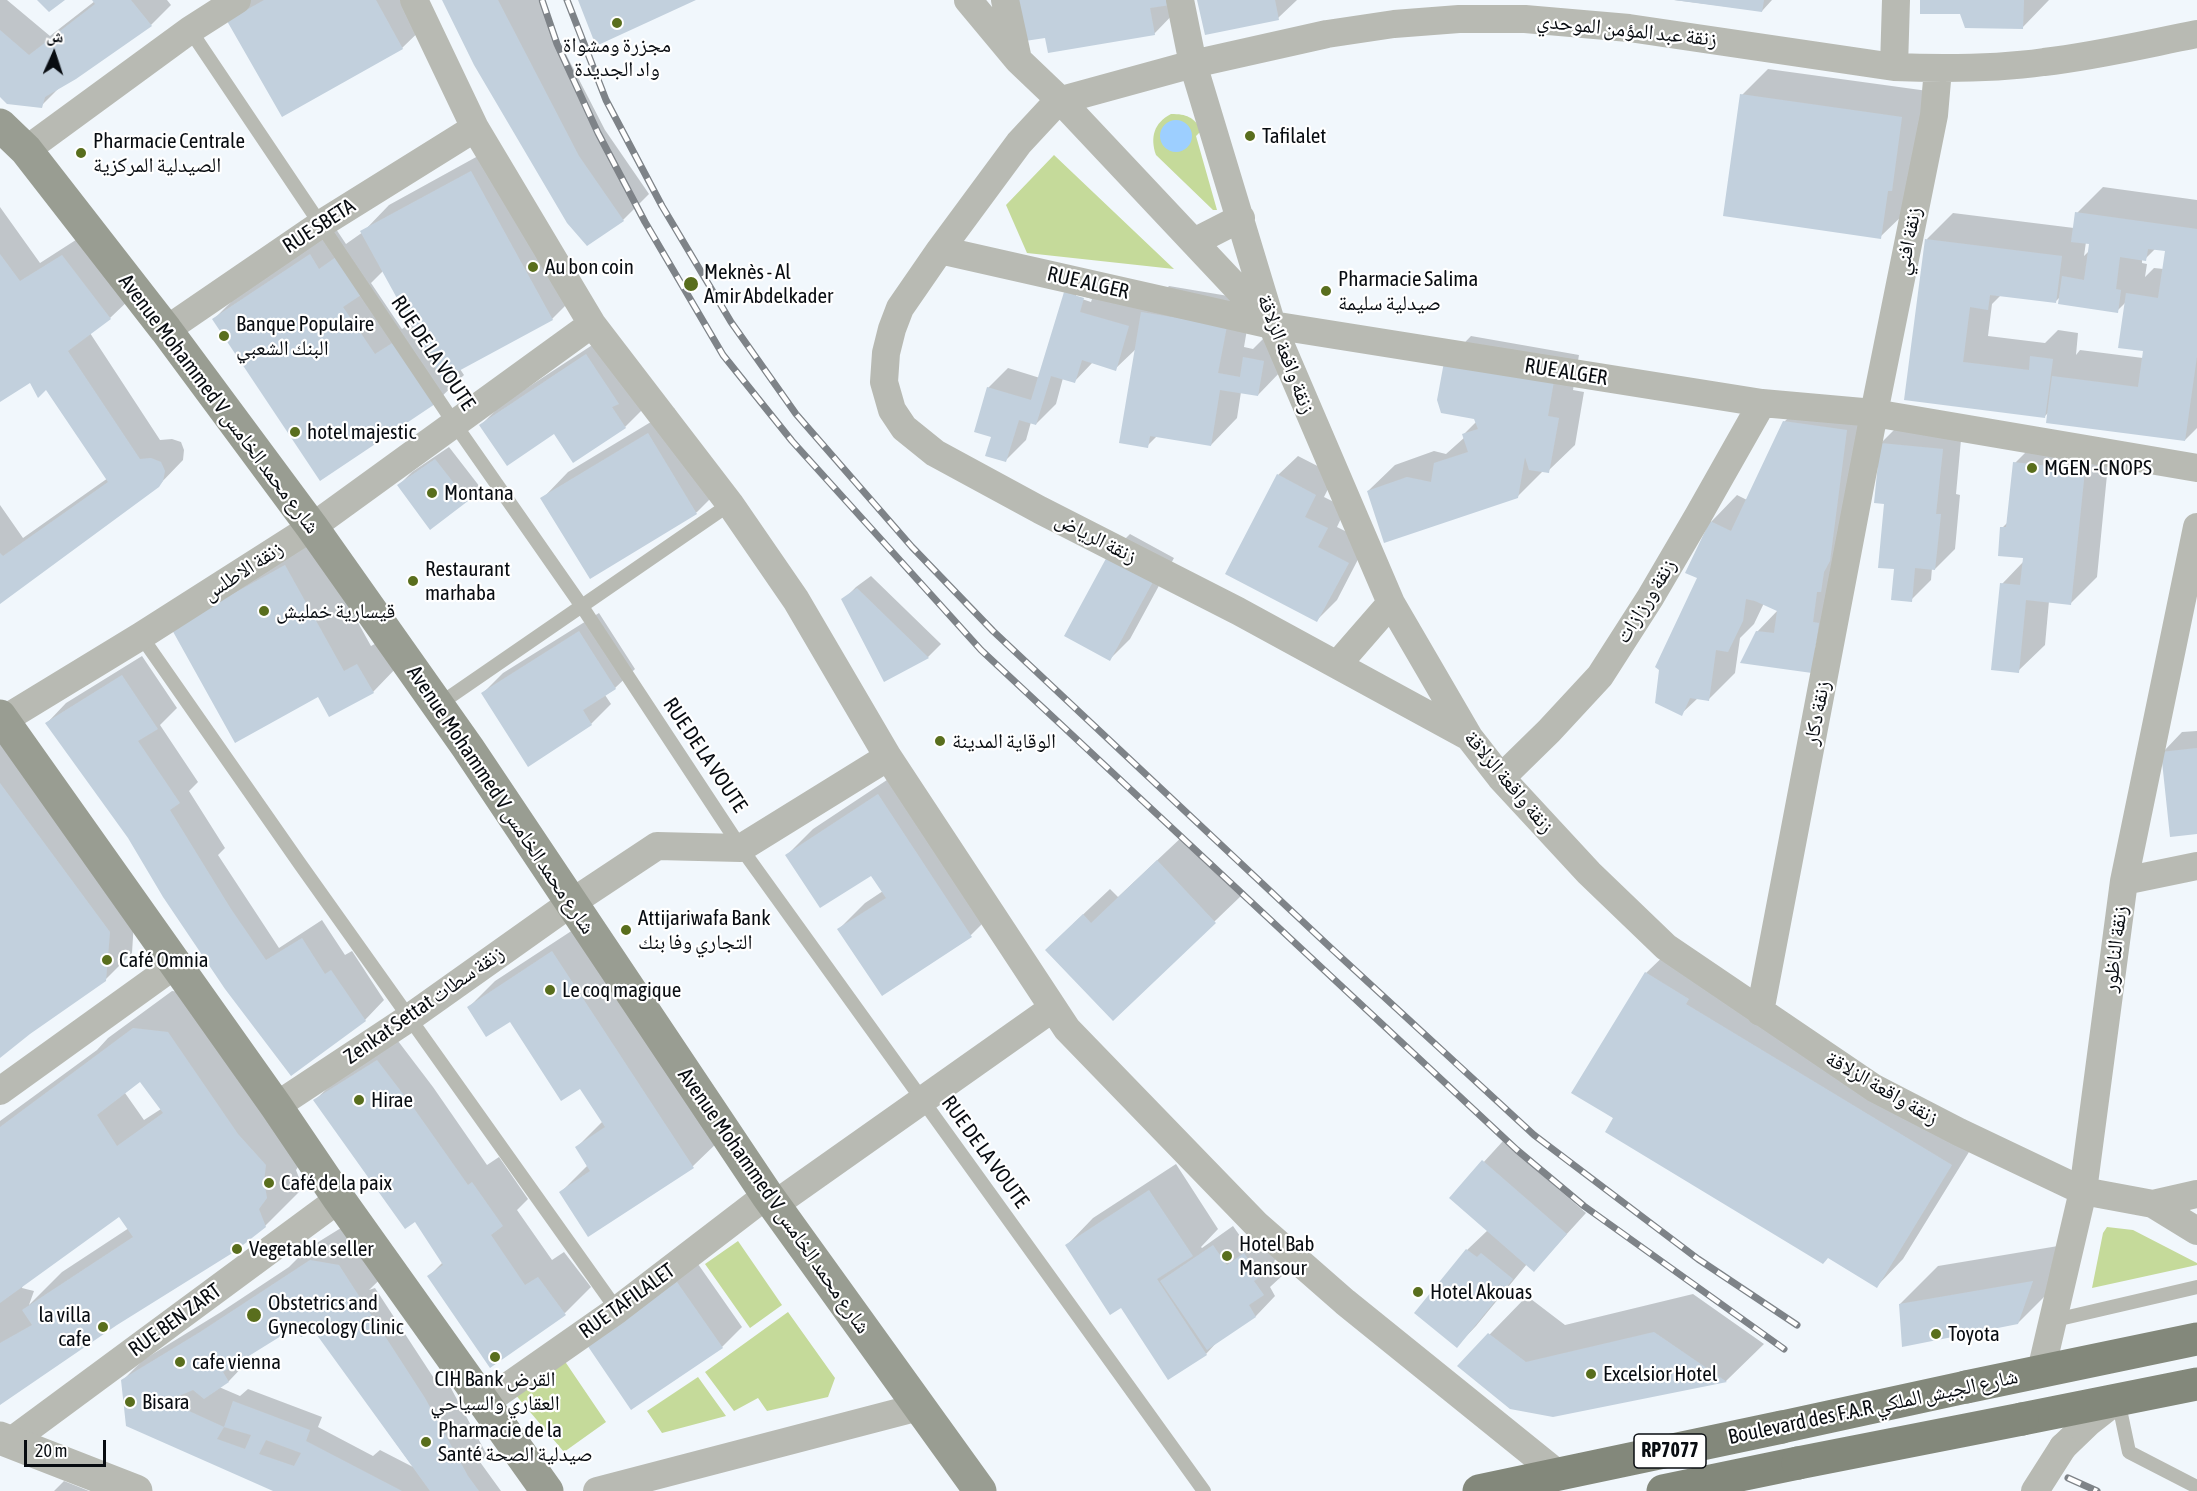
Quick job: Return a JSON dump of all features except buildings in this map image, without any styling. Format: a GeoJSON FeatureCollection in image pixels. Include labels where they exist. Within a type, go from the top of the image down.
{"type":"FeatureCollection","features":[{"type":"Feature","properties":{"kind":"main road","name":"Avenue Mohammed V شارع محمد الخامس"},"geometry":{"type":"LineString","coordinates":[[0,125],[26,150],[166,330],[312,527],[438,705],[771,1200],[980,1491]]}},
{"type":"Feature","properties":{"kind":"main road"},"geometry":{"type":"LineString","coordinates":[[1,720],[547,1491]]}},
{"type":"Feature","properties":{"kind":"main road","name":"Boulevard des F.A.R شارع الجيش الملكي"},"geometry":{"type":"LineString","coordinates":[[1479,1491],[2197,1339]]}},
{"type":"Feature","properties":{"kind":"main road","name":"Boulevard des F.A.R شارع الجيش الملكي"},"geometry":{"type":"LineString","coordinates":[[1663,1491],[2197,1384]]}},
{"type":"Feature","properties":{"kind":"street"},"geometry":{"type":"LineString","coordinates":[[26,150],[190,30],[237,0]]}},
{"type":"Feature","properties":{"kind":"street"},"geometry":{"type":"LineString","coordinates":[[414,0],[475,128],[592,324],[730,504],[796,600],[888,757],[1067,1029],[1256,1224],[1345,1302],[1558,1474]]}},
{"type":"Feature","properties":{"kind":"street"},"geometry":{"type":"LineString","coordinates":[[968,0],[1018,60],[1061,101],[1272,325]]}},
{"type":"Feature","properties":{"kind":"street"},"geometry":{"type":"LineString","coordinates":[[1005,0],[1018,60]]}},
{"type":"Feature","properties":{"kind":"street","name":"زنقة واقعة الزلاقة"},"geometry":{"type":"LineString","coordinates":[[1180,0],[1193,64],[1272,325],[1391,603],[1469,737],[1501,778],[1588,873],[1666,947],[1874,1088],[1959,1132],[2084,1191],[2153,1204],[2197,1231]]}},
{"type":"Feature","properties":{"kind":"street"},"geometry":{"type":"LineString","coordinates":[[1894,67],[1896,0]]}},
{"type":"Feature","properties":{"kind":"street","name":"زنقة عبد المؤمن الموحدي"},"geometry":{"type":"LineString","coordinates":[[1061,101],[1193,64],[1327,34],[1395,24],[1459,19],[1503,19],[1629,28],[1894,67],[1938,69],[2045,62],[2197,34]]}},
{"type":"Feature","properties":{"kind":"street","name":"زنقة افني"},"geometry":{"type":"LineString","coordinates":[[1874,413],[1934,115],[1938,69]]}},
{"type":"Feature","properties":{"kind":"street"},"geometry":{"type":"LineString","coordinates":[[940,250],[1019,143],[1058,101],[1061,101]]}},
{"type":"Feature","properties":{"kind":"street","name":"RUE SBETA"},"geometry":{"type":"LineString","coordinates":[[166,330],[321,224],[475,128]]}},
{"type":"Feature","properties":{"kind":"street"},"geometry":{"type":"LineString","coordinates":[[1194,242],[1241,218]]}},
{"type":"Feature","properties":{"kind":"street","name":"RUE ALGER"},"geometry":{"type":"LineString","coordinates":[[940,250],[1272,325],[1762,403],[1874,413],[2197,468]]}},
{"type":"Feature","properties":{"kind":"street","name":"زنقة الرياض"},"geometry":{"type":"LineString","coordinates":[[940,250],[900,308],[891,328],[884,382],[892,410],[904,428],[935,453],[1040,510],[1238,611],[1469,737]]}},
{"type":"Feature","properties":{"kind":"street","name":"زنقة الاطلس"},"geometry":{"type":"LineString","coordinates":[[1,720],[141,636],[312,527],[592,324]]}},
{"type":"Feature","properties":{"kind":"street","name":"زنقة ورزازات"},"geometry":{"type":"LineString","coordinates":[[1501,778],[1550,731],[1600,676],[1650,598],[1762,403]]}},
{"type":"Feature","properties":{"kind":"street","name":"زنقة دكار"},"geometry":{"type":"LineString","coordinates":[[1760,1012],[1874,413]]}},
{"type":"Feature","properties":{"kind":"street","name":"زنقة الناظور"},"geometry":{"type":"LineString","coordinates":[[2041,1371],[2051,1321],[2084,1191],[2124,881],[2197,527]]}},
{"type":"Feature","properties":{"kind":"street"},"geometry":{"type":"LineString","coordinates":[[1337,665],[1391,603]]}},
{"type":"Feature","properties":{"kind":"street"},"geometry":{"type":"LineString","coordinates":[[741,848],[888,757]]}},
{"type":"Feature","properties":{"kind":"street","name":"Zenkat Settat زنقة سطات"},"geometry":{"type":"LineString","coordinates":[[276,1106],[410,1018],[571,903],[657,846],[741,848]]}},
{"type":"Feature","properties":{"kind":"street"},"geometry":{"type":"LineString","coordinates":[[2124,881],[2197,866]]}},
{"type":"Feature","properties":{"kind":"street"},"geometry":{"type":"LineString","coordinates":[[0,1091],[175,965]]}},
{"type":"Feature","properties":{"kind":"street","name":"RUE TAFILALET"},"geometry":{"type":"LineString","coordinates":[[484,1403],[771,1200],[922,1101],[1053,1008]]}},
{"type":"Feature","properties":{"kind":"street","name":"زنقة واقعة الزلاقة"},"geometry":{"type":"LineString","coordinates":[[2153,1204],[2197,1194]]}},
{"type":"Feature","properties":{"kind":"street","name":"RUE BEN ZART"},"geometry":{"type":"LineString","coordinates":[[5,1440],[339,1199]]}},
{"type":"Feature","properties":{"kind":"street"},"geometry":{"type":"LineString","coordinates":[[2035,1491],[2063,1447],[2117,1400]]}},
{"type":"Feature","properties":{"kind":"street"},"geometry":{"type":"LineString","coordinates":[[597,1491],[919,1407]]}},
{"type":"Feature","properties":{"kind":"street"},"geometry":{"type":"LineString","coordinates":[[5,1440],[136,1491]]}},
{"type":"Feature","properties":{"kind":"lane","name":"RUE DE LA VOUTE"},"geometry":{"type":"LineString","coordinates":[[190,30],[454,423],[580,605],[741,848],[1204,1491]]}},
{"type":"Feature","properties":{"kind":"lane"},"geometry":{"type":"LineString","coordinates":[[438,705],[580,605],[730,504]]}},
{"type":"Feature","properties":{"kind":"lane"},"geometry":{"type":"LineString","coordinates":[[141,636],[617,1310]]}},
{"type":"Feature","properties":{"kind":"lane"},"geometry":{"type":"LineString","coordinates":[[2051,1321],[2197,1287]]}},
{"type":"Feature","properties":{"kind":"lane"},"geometry":{"type":"LineString","coordinates":[[2117,1400],[2128,1452],[2197,1487]]}},
{"type":"Feature","properties":{"kind":"green space"},"geometry":{"type":"Polygon","coordinates":[[[1171,114],[1189,117],[1202,130],[1196,136],[1217,210],[1213,210],[1156,155],[1153,142],[1155,131],[1157,126],[1171,114]]]}},
{"type":"Feature","properties":{"kind":"green space"},"geometry":{"type":"Polygon","coordinates":[[[1054,155],[1174,269],[1027,253],[1006,205],[1054,155]]]}},
{"type":"Feature","properties":{"kind":"green space"},"geometry":{"type":"Polygon","coordinates":[[[2107,1227],[2133,1230],[2197,1265],[2092,1288],[2103,1233],[2107,1227]]]}},
{"type":"Feature","properties":{"kind":"green space"},"geometry":{"type":"Polygon","coordinates":[[[738,1241],[782,1305],[750,1328],[705,1264],[738,1241]]]}},
{"type":"Feature","properties":{"kind":"green space"},"geometry":{"type":"Polygon","coordinates":[[[788,1312],[835,1378],[828,1397],[767,1411],[758,1398],[734,1411],[705,1372],[788,1312]]]}},
{"type":"Feature","properties":{"kind":"green space"},"geometry":{"type":"Polygon","coordinates":[[[564,1360],[606,1422],[564,1452],[514,1393],[564,1360]]]}},
{"type":"Feature","properties":{"kind":"green space"},"geometry":{"type":"Polygon","coordinates":[[[698,1377],[726,1416],[662,1433],[647,1411],[698,1377]]]}},
{"type":"Feature","properties":{"kind":"water"},"geometry":{"type":"Polygon","coordinates":[[[1176,120],[1187,125],[1192,136],[1187,147],[1176,152],[1165,147],[1160,136],[1165,125],[1176,120]]]}},
{"type":"Feature","properties":{"kind":"railway"},"geometry":{"type":"LineString","coordinates":[[542,0],[557,44],[598,133],[645,222],[723,355],[792,441],[981,650],[1517,1150],[1584,1206],[1784,1349]]}},
{"type":"Feature","properties":{"kind":"railway"},"geometry":{"type":"LineString","coordinates":[[567,0],[606,100],[662,206],[731,322],[796,414],[912,547],[993,631],[1534,1135],[1698,1259],[1797,1325]]}},
{"type":"Feature","properties":{"kind":"railway"},"geometry":{"type":"LineString","coordinates":[[2068,1478],[2097,1491]]}},
{"type":"Feature","properties":{"kind":"place","name":"مجزرة ومشواة واد الجديدة"},"geometry":{"type":"Point","coordinates":[617,23]}},
{"type":"Feature","properties":{"kind":"place","name":"Tafilalet"},"geometry":{"type":"Point","coordinates":[1250,136]}},
{"type":"Feature","properties":{"kind":"place","name":"Pharmacie Centrale الصيدلية المركزية"},"geometry":{"type":"Point","coordinates":[81,153]}},
{"type":"Feature","properties":{"kind":"place","name":"Au bon coin"},"geometry":{"type":"Point","coordinates":[533,267]}},
{"type":"Feature","properties":{"kind":"place","name":"Meknès - Al Amir Abdelkader"},"geometry":{"type":"Point","coordinates":[691,284]}},
{"type":"Feature","properties":{"kind":"place","name":"Pharmacie Salima صيدلية سليمة"},"geometry":{"type":"Point","coordinates":[1326,291]}},
{"type":"Feature","properties":{"kind":"place","name":"Banque Populaire البنك الشعبي"},"geometry":{"type":"Point","coordinates":[224,336]}},
{"type":"Feature","properties":{"kind":"place","name":"hotel majestic"},"geometry":{"type":"Point","coordinates":[295,432]}},
{"type":"Feature","properties":{"kind":"place","name":"MGEN -CNOPS"},"geometry":{"type":"Point","coordinates":[2032,468]}},
{"type":"Feature","properties":{"kind":"place","name":"Montana"},"geometry":{"type":"Point","coordinates":[432,493]}},
{"type":"Feature","properties":{"kind":"place","name":"Restaurant marhaba"},"geometry":{"type":"Point","coordinates":[413,581]}},
{"type":"Feature","properties":{"kind":"place","name":"قيسارية خمليش"},"geometry":{"type":"Point","coordinates":[264,611]}},
{"type":"Feature","properties":{"kind":"place","name":"الوقاية المدينة"},"geometry":{"type":"Point","coordinates":[940,741]}},
{"type":"Feature","properties":{"kind":"place","name":"Attijariwafa Bank التجاري وفا بنك"},"geometry":{"type":"Point","coordinates":[626,930]}},
{"type":"Feature","properties":{"kind":"place","name":"Café Omnia"},"geometry":{"type":"Point","coordinates":[107,960]}},
{"type":"Feature","properties":{"kind":"place","name":"Le coq magique"},"geometry":{"type":"Point","coordinates":[550,990]}},
{"type":"Feature","properties":{"kind":"place","name":"Hirae"},"geometry":{"type":"Point","coordinates":[359,1100]}},
{"type":"Feature","properties":{"kind":"place","name":"Café de la paix"},"geometry":{"type":"Point","coordinates":[269,1183]}},
{"type":"Feature","properties":{"kind":"place","name":"Vegetable seller"},"geometry":{"type":"Point","coordinates":[237,1249]}},
{"type":"Feature","properties":{"kind":"place","name":"Hotel Bab Mansour"},"geometry":{"type":"Point","coordinates":[1227,1256]}},
{"type":"Feature","properties":{"kind":"place","name":"Hotel Akouas"},"geometry":{"type":"Point","coordinates":[1418,1292]}},
{"type":"Feature","properties":{"kind":"place","name":"Obstetrics and Gynecology Clinic"},"geometry":{"type":"Point","coordinates":[254,1315]}},
{"type":"Feature","properties":{"kind":"place","name":"la villa cafe"},"geometry":{"type":"Point","coordinates":[103,1327]}},
{"type":"Feature","properties":{"kind":"place","name":"Toyota"},"geometry":{"type":"Point","coordinates":[1936,1334]}},
{"type":"Feature","properties":{"kind":"place","name":"CIH Bank القرض العقاري والسياحي"},"geometry":{"type":"Point","coordinates":[495,1357]}},
{"type":"Feature","properties":{"kind":"place","name":"cafe vienna"},"geometry":{"type":"Point","coordinates":[180,1362]}},
{"type":"Feature","properties":{"kind":"place","name":"Excelsior Hotel"},"geometry":{"type":"Point","coordinates":[1591,1374]}},
{"type":"Feature","properties":{"kind":"place","name":"Bisara"},"geometry":{"type":"Point","coordinates":[130,1402]}},
{"type":"Feature","properties":{"kind":"place","name":"Pharmacie de la Santé صيدلية الصحة"},"geometry":{"type":"Point","coordinates":[426,1442]}}]}
